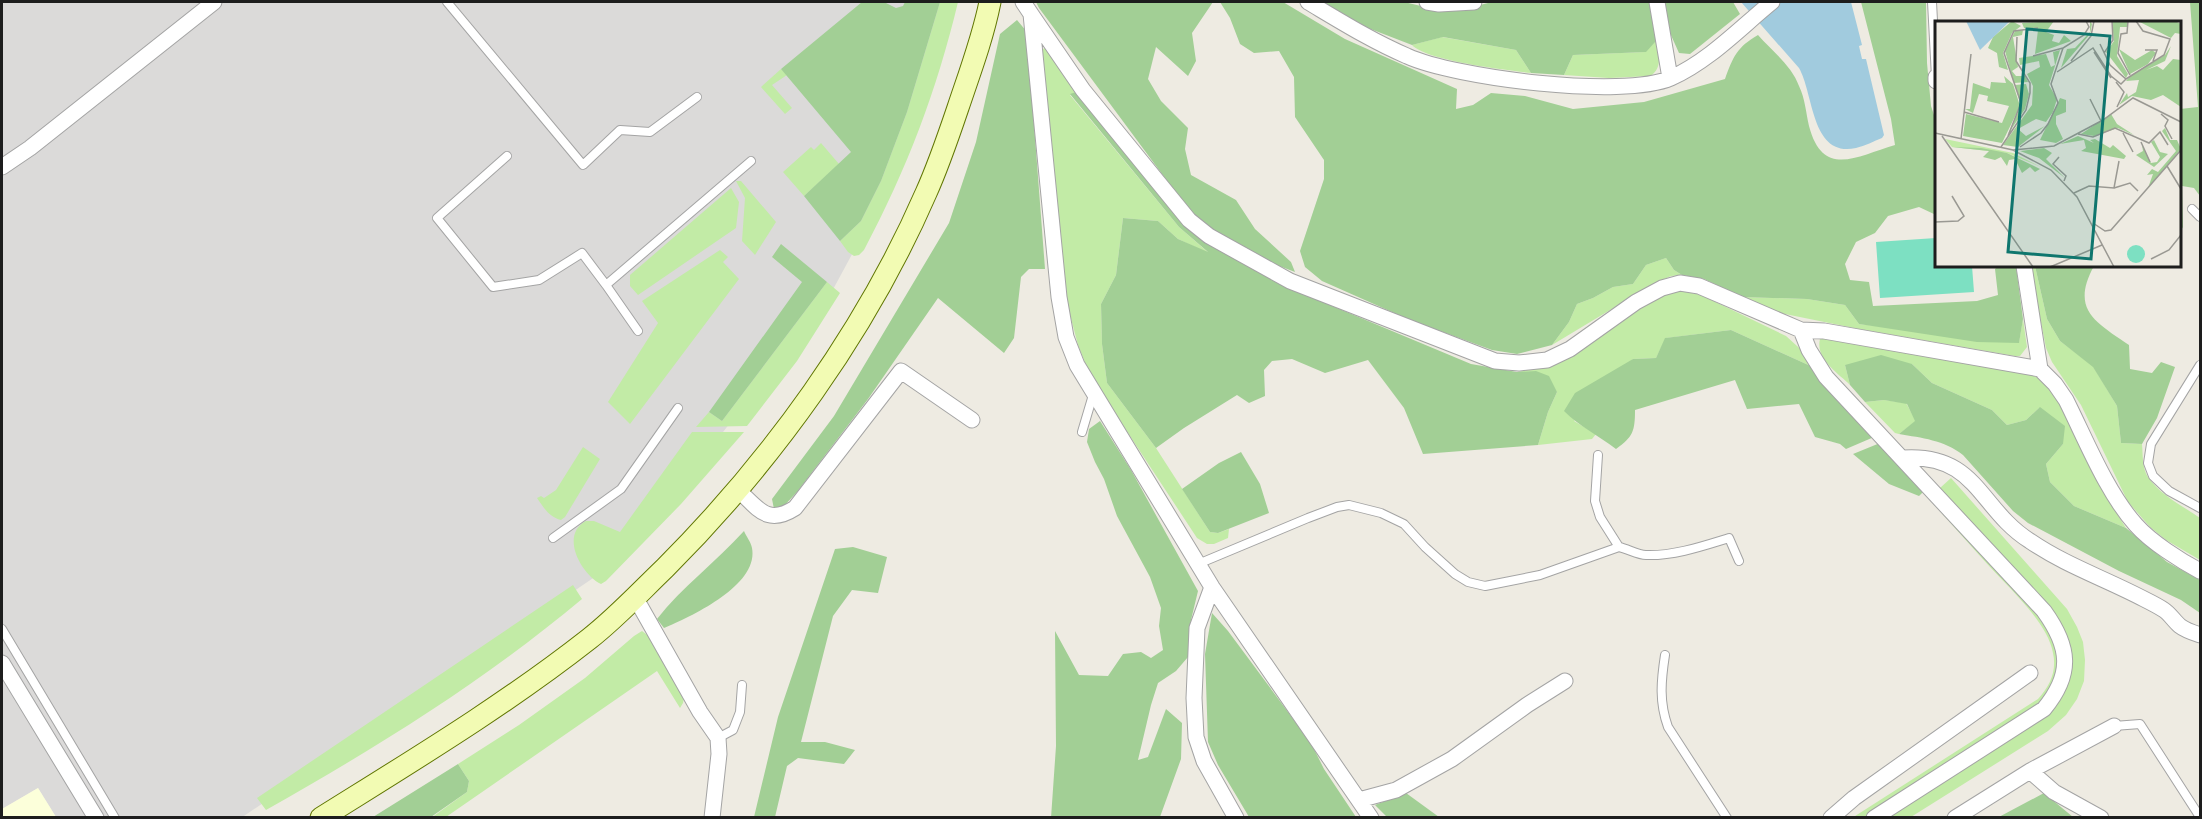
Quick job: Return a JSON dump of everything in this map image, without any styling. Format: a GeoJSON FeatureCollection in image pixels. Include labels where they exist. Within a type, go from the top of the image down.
{"type":"FeatureCollection","features":[{"type":"Feature","properties":{"kind":"street"},"geometry":{"type":"LineString","coordinates":[[2,167],[30,148],[214,2]]}},
{"type":"Feature","properties":{"kind":"street"},"geometry":{"type":"LineString","coordinates":[[321,818],[522,690],[591,637],[635,597],[738,490],[796,417],[841,350],[894,258],[926,194],[949,135],[984,29],[990,2]]}},
{"type":"Feature","properties":{"kind":"street"},"geometry":{"type":"LineString","coordinates":[[1308,2],[1364,35],[1408,57],[1463,72],[1579,87],[1643,86],[1670,78],[1709,54],[1772,2]]}},
{"type":"Feature","properties":{"kind":"street"},"geometry":{"type":"LineString","coordinates":[[1427,2],[1439,4],[1474,2]]}},
{"type":"Feature","properties":{"kind":"street"},"geometry":{"type":"LineString","coordinates":[[1657,2],[1670,78]]}},
{"type":"Feature","properties":{"kind":"street"},"geometry":{"type":"LineString","coordinates":[[1027,8],[1083,90],[1189,220],[1209,236],[1290,281],[1496,361],[1519,363],[1547,360],[1570,349],[1636,302],[1662,288],[1680,283],[1699,286],[1801,330],[1824,330],[2040,369],[2055,384],[2066,400],[2119,503],[2138,527],[2188,565],[2200,571]]}},
{"type":"Feature","properties":{"kind":"street"},"geometry":{"type":"LineString","coordinates":[[1027,8],[1059,297],[1066,337],[1077,365],[1212,587],[1371,818]]}},
{"type":"Feature","properties":{"kind":"street"},"geometry":{"type":"LineString","coordinates":[[2024,267],[2040,369]]}},
{"type":"Feature","properties":{"kind":"street"},"geometry":{"type":"LineString","coordinates":[[1801,330],[1809,350],[1826,377],[2044,611],[2057,629],[2066,664],[2057,694],[2044,709],[1874,818]]}},
{"type":"Feature","properties":{"kind":"street"},"geometry":{"type":"LineString","coordinates":[[738,490],[764,513],[771,516],[787,513],[795,508],[901,371],[972,420]]}},
{"type":"Feature","properties":{"kind":"street"},"geometry":{"type":"LineString","coordinates":[[1903,458],[1921,456],[1940,461],[1959,470],[1977,486],[2008,523],[2030,542],[2141,597],[2164,610],[2181,627],[2200,635]]}},
{"type":"Feature","properties":{"kind":"street"},"geometry":{"type":"LineString","coordinates":[[1212,587],[1197,628],[1194,699],[1196,737],[1204,761],[1236,818]]}},
{"type":"Feature","properties":{"kind":"street"},"geometry":{"type":"LineString","coordinates":[[635,597],[700,712],[718,738],[720,754],[712,818]]}},
{"type":"Feature","properties":{"kind":"street"},"geometry":{"type":"LineString","coordinates":[[2,663],[96,818]]}},
{"type":"Feature","properties":{"kind":"street"},"geometry":{"type":"LineString","coordinates":[[1831,818],[1854,798],[2030,673]]}},
{"type":"Feature","properties":{"kind":"street"},"geometry":{"type":"LineString","coordinates":[[1359,800],[1396,790],[1452,759],[1527,705],[1565,681]]}},
{"type":"Feature","properties":{"kind":"street"},"geometry":{"type":"LineString","coordinates":[[1955,818],[2030,771],[2114,726]]}},
{"type":"Feature","properties":{"kind":"street"},"geometry":{"type":"LineString","coordinates":[[2030,771],[2054,792],[2101,818]]}},
{"type":"Feature","properties":{"kind":"street"},"geometry":{"type":"LineString","coordinates":[[347,818],[357,795]]}},
{"type":"Feature","properties":{"kind":"lane"},"geometry":{"type":"LineString","coordinates":[[447,2],[583,165],[620,130],[650,132],[696,97]]}},
{"type":"Feature","properties":{"kind":"lane"},"geometry":{"type":"LineString","coordinates":[[1932,2],[1935,59]]}},
{"type":"Feature","properties":{"kind":"lane"},"geometry":{"type":"LineString","coordinates":[[507,156],[437,218],[493,287],[539,280],[582,253],[638,331]]}},
{"type":"Feature","properties":{"kind":"lane"},"geometry":{"type":"LineString","coordinates":[[606,285],[751,161]]}},
{"type":"Feature","properties":{"kind":"lane"},"geometry":{"type":"LineString","coordinates":[[2192,209],[2200,218]]}},
{"type":"Feature","properties":{"kind":"lane"},"geometry":{"type":"LineString","coordinates":[[2200,365],[2151,444],[2148,463],[2153,476],[2169,490],[2200,508]]}},
{"type":"Feature","properties":{"kind":"lane"},"geometry":{"type":"LineString","coordinates":[[1082,432],[1094,394]]}},
{"type":"Feature","properties":{"kind":"lane"},"geometry":{"type":"LineString","coordinates":[[553,538],[621,489],[678,408]]}},
{"type":"Feature","properties":{"kind":"lane"},"geometry":{"type":"LineString","coordinates":[[1598,455],[1595,501],[1600,517],[1619,548]]}},
{"type":"Feature","properties":{"kind":"lane"},"geometry":{"type":"LineString","coordinates":[[1198,564],[1308,518],[1349,505],[1381,513],[1404,524],[1425,548],[1455,574],[1468,582],[1485,586],[1540,575],[1619,548],[1631,549],[1644,555],[1681,551],[1730,538],[1739,561]]}},
{"type":"Feature","properties":{"kind":"lane"},"geometry":{"type":"LineString","coordinates":[[2,629],[115,818]]}},
{"type":"Feature","properties":{"kind":"lane"},"geometry":{"type":"LineString","coordinates":[[1665,655],[1660,687],[1662,711],[1668,727],[1727,818]]}},
{"type":"Feature","properties":{"kind":"lane"},"geometry":{"type":"LineString","coordinates":[[718,738],[733,730],[740,712],[742,685]]}},
{"type":"Feature","properties":{"kind":"lane"},"geometry":{"type":"LineString","coordinates":[[2114,726],[2140,724],[2200,817]]}},
{"type":"Feature","properties":{"kind":"shaded area"},"geometry":{"type":"Polygon","coordinates":[[[2,2],[947,2],[897,171],[830,295],[627,555],[241,818],[56,817],[38,788],[2,809],[2,2]]]}},
{"type":"Feature","properties":{"kind":"shaded area"},"geometry":{"type":"Polygon","coordinates":[[[38,788],[56,817],[2,817],[2,809],[38,788]]]}},
{"type":"Feature","properties":{"kind":"green space"},"geometry":{"type":"Polygon","coordinates":[[[862,2],[884,2],[896,8],[903,6],[905,2],[940,2],[907,112],[881,181],[861,221],[840,241],[804,196],[851,152],[781,69],[862,2]]]}},
{"type":"Feature","properties":{"kind":"green space"},"geometry":{"type":"Polygon","coordinates":[[[940,2],[958,2],[930,98],[907,159],[880,220],[864,250],[854,256],[840,241],[861,221],[881,181],[907,112],[940,2]]]}},
{"type":"Feature","properties":{"kind":"green space"},"geometry":{"type":"Polygon","coordinates":[[[1036,2],[1213,2],[1192,33],[1196,61],[1188,76],[1156,47],[1148,79],[1161,101],[1188,128],[1185,149],[1191,175],[1236,200],[1255,229],[1291,262],[1295,272],[1269,262],[1204,225],[1185,205],[1036,2]]]}},
{"type":"Feature","properties":{"kind":"green space"},"geometry":{"type":"Polygon","coordinates":[[[1220,2],[1283,2],[1345,39],[1457,89],[1456,109],[1473,105],[1491,93],[1525,96],[1573,109],[1644,102],[1725,79],[1737,53],[1758,35],[1787,65],[1796,79],[1803,95],[1809,126],[1815,142],[1823,153],[1843,160],[1895,145],[1891,119],[1861,2],[1926,2],[1927,63],[1931,106],[1935,118],[1935,215],[1919,207],[1888,216],[1875,233],[1856,242],[1845,264],[1850,280],[1869,282],[1873,306],[1977,301],[1998,295],[1995,269],[1997,267],[2016,267],[2023,319],[2019,343],[1977,342],[1859,324],[1845,305],[1807,299],[1742,297],[1704,279],[1682,275],[1674,270],[1666,258],[1646,265],[1633,284],[1613,287],[1577,304],[1569,322],[1552,345],[1517,354],[1492,350],[1410,320],[1322,281],[1305,267],[1300,251],[1324,179],[1324,160],[1295,117],[1294,77],[1279,51],[1254,53],[1240,44],[1230,18],[1220,2]]]}},
{"type":"Feature","properties":{"kind":"green space"},"geometry":{"type":"Polygon","coordinates":[[[1322,2],[1404,2],[1438,10],[1468,8],[1492,2],[1651,2],[1657,40],[1646,52],[1573,55],[1564,75],[1531,73],[1516,50],[1443,37],[1412,45],[1368,28],[1322,2]]]}},
{"type":"Feature","properties":{"kind":"green space"},"geometry":{"type":"Polygon","coordinates":[[[1665,2],[1733,2],[1740,14],[1690,54],[1679,53],[1670,33],[1665,2]]]}},
{"type":"Feature","properties":{"kind":"green space"},"geometry":{"type":"Polygon","coordinates":[[[2190,2],[2200,3],[2200,196],[2194,188],[2182,186],[2183,227],[2181,230],[2181,109],[2198,107],[2190,2]]]}},
{"type":"Feature","properties":{"kind":"green space"},"geometry":{"type":"Polygon","coordinates":[[[1017,20],[1027,32],[1045,269],[1029,269],[1021,277],[1014,338],[1004,353],[938,298],[868,399],[797,492],[783,507],[774,509],[772,499],[834,416],[949,223],[976,142],[1000,34],[1017,20]]]}},
{"type":"Feature","properties":{"kind":"green space"},"geometry":{"type":"Polygon","coordinates":[[[1442,37],[1516,50],[1531,73],[1433,56],[1412,45],[1442,37]]]}},
{"type":"Feature","properties":{"kind":"green space"},"geometry":{"type":"Polygon","coordinates":[[[1657,40],[1658,65],[1650,76],[1609,78],[1564,75],[1573,55],[1645,52],[1657,40]]]}},
{"type":"Feature","properties":{"kind":"green space"},"geometry":{"type":"Polygon","coordinates":[[[1045,48],[1076,92],[1070,95],[1179,227],[1210,254],[1178,239],[1158,221],[1123,218],[1116,275],[1101,304],[1102,344],[1107,383],[1156,448],[1210,532],[1218,533],[1229,529],[1228,538],[1214,544],[1207,544],[1197,538],[1101,392],[1078,345],[1068,307],[1041,54],[1041,50],[1045,48]]]}},
{"type":"Feature","properties":{"kind":"green space"},"geometry":{"type":"Polygon","coordinates":[[[781,69],[787,75],[772,85],[792,108],[785,114],[761,87],[781,69]]]}},
{"type":"Feature","properties":{"kind":"green space"},"geometry":{"type":"Polygon","coordinates":[[[1076,92],[1182,222],[1282,285],[1471,364],[1517,372],[1536,371],[1549,376],[1557,392],[1538,445],[1423,454],[1404,408],[1368,360],[1325,373],[1292,359],[1272,361],[1264,370],[1265,396],[1249,403],[1237,395],[1156,448],[1107,383],[1102,344],[1101,304],[1116,275],[1123,218],[1158,221],[1178,239],[1208,252],[1179,227],[1070,94],[1076,92]]]}},
{"type":"Feature","properties":{"kind":"green space"},"geometry":{"type":"Polygon","coordinates":[[[821,143],[839,164],[804,196],[783,172],[811,147],[814,150],[821,143]]]}},
{"type":"Feature","properties":{"kind":"green space"},"geometry":{"type":"Polygon","coordinates":[[[736,181],[741,181],[776,222],[755,255],[742,241],[745,198],[736,181]]]}},
{"type":"Feature","properties":{"kind":"green space"},"geometry":{"type":"Polygon","coordinates":[[[731,188],[739,202],[736,228],[638,295],[630,286],[630,275],[731,188]]]}},
{"type":"Feature","properties":{"kind":"green space"},"geometry":{"type":"Polygon","coordinates":[[[1935,238],[1935,267],[1972,267],[1974,292],[1880,298],[1876,242],[1935,238]]]}},
{"type":"Feature","properties":{"kind":"green space"},"geometry":{"type":"Polygon","coordinates":[[[781,244],[827,282],[722,421],[709,412],[802,282],[772,257],[781,244]]]}},
{"type":"Feature","properties":{"kind":"green space"},"geometry":{"type":"Polygon","coordinates":[[[720,250],[728,257],[723,262],[739,279],[630,424],[608,402],[658,323],[642,301],[720,250]]]}},
{"type":"Feature","properties":{"kind":"green space"},"geometry":{"type":"Polygon","coordinates":[[[1666,258],[1674,270],[1682,275],[1671,276],[1655,283],[1552,345],[1569,322],[1577,304],[1613,287],[1633,284],[1646,265],[1666,258]]]}},
{"type":"Feature","properties":{"kind":"green space"},"geometry":{"type":"Polygon","coordinates":[[[2030,267],[2035,267],[2047,319],[2060,341],[2093,366],[2117,406],[2121,443],[2142,444],[2143,461],[2148,477],[2165,495],[2200,518],[2200,560],[2166,540],[2150,527],[2128,502],[2081,405],[2052,362],[2046,348],[2030,267]]]}},
{"type":"Feature","properties":{"kind":"green space"},"geometry":{"type":"Polygon","coordinates":[[[2035,267],[2094,267],[2087,281],[2086,304],[2097,321],[2129,345],[2130,369],[2152,373],[2161,362],[2175,367],[2157,418],[2142,444],[2121,443],[2117,406],[2093,367],[2060,341],[2047,319],[2035,267]]]}},
{"type":"Feature","properties":{"kind":"green space"},"geometry":{"type":"Polygon","coordinates":[[[827,282],[840,293],[797,361],[747,426],[696,427],[709,412],[722,421],[827,282]]]}},
{"type":"Feature","properties":{"kind":"green space"},"geometry":{"type":"Polygon","coordinates":[[[1677,290],[1701,295],[1786,336],[1807,355],[1815,368],[1731,330],[1666,338],[1656,358],[1633,359],[1574,421],[1596,434],[1592,439],[1538,445],[1557,392],[1517,372],[1541,367],[1657,297],[1677,290]]]}},
{"type":"Feature","properties":{"kind":"green space"},"geometry":{"type":"Polygon","coordinates":[[[1742,297],[1807,299],[1845,305],[1859,324],[2019,342],[2023,319],[2027,347],[2020,356],[2015,356],[1859,329],[1780,313],[1742,297]]]}},
{"type":"Feature","properties":{"kind":"green space"},"geometry":{"type":"Polygon","coordinates":[[[1731,330],[1815,368],[1874,437],[1846,449],[1840,444],[1815,437],[1799,404],[1747,409],[1735,380],[1635,410],[1632,433],[1616,449],[1564,411],[1575,393],[1633,359],[1656,358],[1665,338],[1731,330]]]}},
{"type":"Feature","properties":{"kind":"green space"},"geometry":{"type":"Polygon","coordinates":[[[1824,336],[2032,375],[2044,381],[2055,392],[2073,423],[2107,498],[2126,528],[2074,506],[2050,482],[2046,464],[2063,444],[2039,408],[2026,420],[2007,425],[1992,410],[1932,383],[1912,364],[1845,365],[1850,385],[1824,359],[1819,346],[1820,339],[1824,336]]]}},
{"type":"Feature","properties":{"kind":"green space"},"geometry":{"type":"Polygon","coordinates":[[[1881,355],[1912,364],[1932,383],[1992,410],[2007,425],[2026,420],[2040,407],[2065,426],[2063,444],[2046,464],[2050,482],[2074,506],[2126,528],[2167,562],[2200,580],[2200,613],[2181,600],[2119,571],[2028,523],[2013,511],[1956,450],[1933,440],[1899,434],[1915,421],[1907,404],[1884,400],[1865,402],[1850,385],[1845,365],[1881,355]]]}},
{"type":"Feature","properties":{"kind":"green space"},"geometry":{"type":"Polygon","coordinates":[[[1884,400],[1906,403],[1916,421],[1899,434],[1895,433],[1865,402],[1884,400]]]}},
{"type":"Feature","properties":{"kind":"green space"},"geometry":{"type":"Polygon","coordinates":[[[1100,421],[1131,470],[1198,591],[1191,620],[1188,657],[1176,671],[1158,683],[1138,760],[1148,757],[1166,709],[1182,723],[1181,759],[1160,817],[1051,818],[1056,746],[1055,631],[1079,675],[1108,676],[1123,654],[1141,652],[1151,658],[1163,650],[1159,626],[1161,608],[1150,577],[1117,516],[1104,479],[1087,442],[1089,429],[1100,421]]]}},
{"type":"Feature","properties":{"kind":"green space"},"geometry":{"type":"Polygon","coordinates":[[[692,432],[744,432],[681,504],[601,584],[587,572],[576,554],[574,535],[578,527],[586,521],[594,521],[620,532],[692,432]]]}},
{"type":"Feature","properties":{"kind":"green space"},"geometry":{"type":"Polygon","coordinates":[[[1880,443],[1925,490],[1919,496],[1889,484],[1853,454],[1880,443]]]}},
{"type":"Feature","properties":{"kind":"green space"},"geometry":{"type":"Polygon","coordinates":[[[583,447],[600,459],[565,517],[561,520],[557,519],[537,498],[541,496],[544,498],[556,490],[583,447]]]}},
{"type":"Feature","properties":{"kind":"green space"},"geometry":{"type":"Polygon","coordinates":[[[1241,452],[1260,484],[1269,513],[1218,533],[1210,532],[1182,489],[1219,463],[1241,452]]]}},
{"type":"Feature","properties":{"kind":"green space"},"geometry":{"type":"Polygon","coordinates":[[[1951,478],[2067,609],[2083,642],[2084,681],[2077,699],[2066,715],[2048,731],[1911,817],[1883,818],[2034,721],[2067,681],[2048,610],[1940,488],[1951,478]]]}},
{"type":"Feature","properties":{"kind":"green space"},"geometry":{"type":"Polygon","coordinates":[[[1932,494],[2042,614],[2058,642],[2059,675],[2038,707],[1865,817],[1852,818],[2038,699],[2046,689],[2053,672],[2054,660],[2050,642],[2036,618],[1928,498],[1932,494]]]}},
{"type":"Feature","properties":{"kind":"green space"},"geometry":{"type":"Polygon","coordinates":[[[744,531],[752,548],[751,562],[745,574],[735,586],[706,607],[664,628],[657,619],[677,596],[744,531]]]}},
{"type":"Feature","properties":{"kind":"green space"},"geometry":{"type":"Polygon","coordinates":[[[853,547],[887,557],[878,593],[852,590],[833,616],[801,742],[825,742],[855,750],[844,764],[798,758],[787,766],[775,817],[754,817],[778,717],[835,549],[853,547]]]}},
{"type":"Feature","properties":{"kind":"green space"},"geometry":{"type":"Polygon","coordinates":[[[573,585],[582,599],[507,658],[428,712],[266,810],[257,798],[573,585]]]}},
{"type":"Feature","properties":{"kind":"green space"},"geometry":{"type":"Polygon","coordinates":[[[1212,613],[1228,631],[1311,743],[1324,769],[1356,817],[1249,817],[1218,765],[1208,742],[1205,654],[1212,613]]]}},
{"type":"Feature","properties":{"kind":"green space"},"geometry":{"type":"Polygon","coordinates":[[[642,631],[650,637],[684,698],[680,708],[657,671],[446,817],[431,818],[467,792],[469,781],[458,764],[519,725],[585,678],[642,631]]]}},
{"type":"Feature","properties":{"kind":"green space"},"geometry":{"type":"Polygon","coordinates":[[[458,764],[469,781],[467,792],[431,817],[373,817],[458,764]]]}},
{"type":"Feature","properties":{"kind":"green space"},"geometry":{"type":"Polygon","coordinates":[[[1406,793],[1439,817],[1387,817],[1375,805],[1406,793]]]}},
{"type":"Feature","properties":{"kind":"green space"},"geometry":{"type":"Polygon","coordinates":[[[2044,793],[2073,817],[1997,818],[2044,793]]]}},
{"type":"Feature","properties":{"kind":"water"},"geometry":{"type":"Polygon","coordinates":[[[1741,2],[1851,2],[1862,45],[1859,46],[1862,59],[1866,59],[1884,135],[1882,138],[1856,148],[1841,149],[1830,143],[1816,122],[1799,68],[1741,2]]]}}]}
